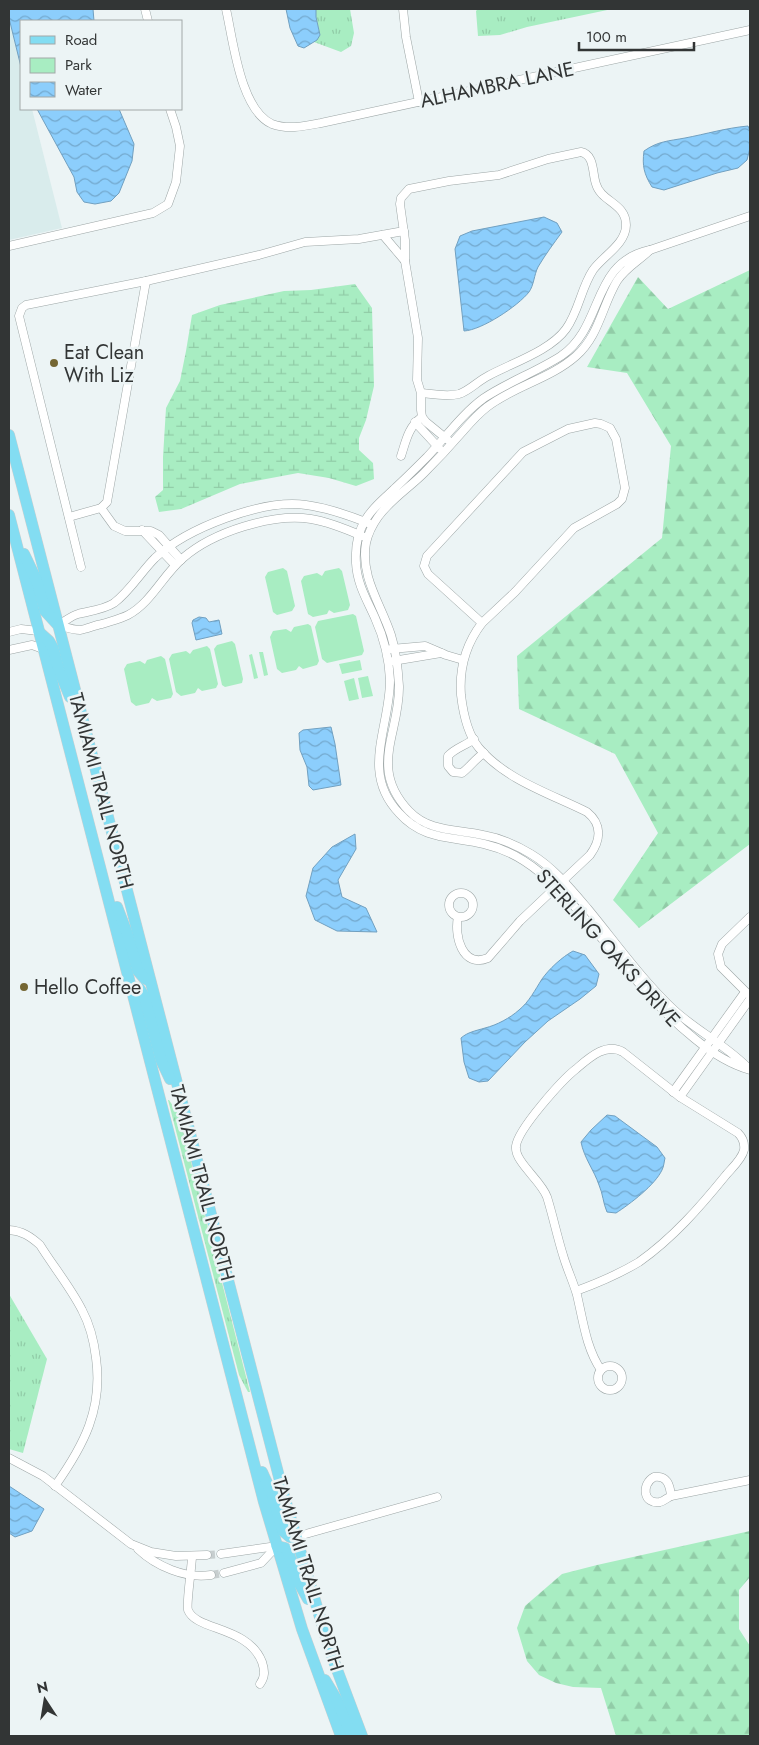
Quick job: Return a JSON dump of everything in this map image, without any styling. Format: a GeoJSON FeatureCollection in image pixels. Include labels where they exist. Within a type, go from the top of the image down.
{"type":"FeatureCollection","features":[{"type":"Feature","properties":{"kind":"main road","name":"TAMIAMI TRAIL NORTH"},"geometry":{"type":"LineString","coordinates":[[9,435],[295,1537],[321,1623],[362,1736]]}},
{"type":"Feature","properties":{"kind":"main road"},"geometry":{"type":"LineString","coordinates":[[9,515],[13,530],[36,580],[45,611],[58,626]]}},
{"type":"Feature","properties":{"kind":"main road","name":"TAMIAMI TRAIL NORTH"},"geometry":{"type":"LineString","coordinates":[[13,530],[277,1546],[311,1657],[341,1736]]}},
{"type":"Feature","properties":{"kind":"main road"},"geometry":{"type":"LineString","coordinates":[[38,631],[49,641],[53,648],[59,670],[86,736]]}},
{"type":"Feature","properties":{"kind":"main road"},"geometry":{"type":"LineString","coordinates":[[101,869],[127,933],[138,971],[144,978],[150,981]]}},
{"type":"Feature","properties":{"kind":"main road"},"geometry":{"type":"LineString","coordinates":[[131,987],[139,988],[144,996],[161,1060],[181,1101]]}},
{"type":"Feature","properties":{"kind":"main road"},"geometry":{"type":"LineString","coordinates":[[249,1443],[272,1494],[283,1531],[290,1537],[295,1537]]}},
{"type":"Feature","properties":{"kind":"main road"},"geometry":{"type":"LineString","coordinates":[[277,1546],[288,1551],[298,1581],[321,1623]]}},
{"type":"Feature","properties":{"kind":"main road"},"geometry":{"type":"LineString","coordinates":[[311,1657],[337,1700],[352,1736]]}},
{"type":"Feature","properties":{"kind":"street","name":"ALHAMBRA LANE"},"geometry":{"type":"LineString","coordinates":[[226,9],[244,87],[252,104],[261,118],[272,124],[286,127],[302,127],[750,30]]}},
{"type":"Feature","properties":{"kind":"street"},"geometry":{"type":"LineString","coordinates":[[403,9],[406,37],[419,102]]}},
{"type":"Feature","properties":{"kind":"street"},"geometry":{"type":"LineString","coordinates":[[9,246],[153,213],[168,204],[176,182],[180,146],[170,110]]}},
{"type":"Feature","properties":{"kind":"street"},"geometry":{"type":"LineString","coordinates":[[421,393],[451,395],[461,393],[486,377],[545,347],[565,330],[571,321],[585,285],[600,262],[622,238],[625,231],[626,220],[621,208],[598,190],[590,158],[584,152],[548,159],[499,175],[449,181],[409,190],[403,194],[400,201],[406,261],[418,338],[417,380],[421,393],[422,418],[452,444]]}},
{"type":"Feature","properties":{"kind":"street","name":"STERLING OAKS DRIVE"},"geometry":{"type":"LineString","coordinates":[[750,216],[650,250],[624,272],[615,276],[600,294],[588,326],[575,344],[555,360],[482,400],[468,412],[445,438],[376,506],[364,522],[356,540],[359,581],[386,650],[393,661],[398,697],[387,762],[391,783],[400,800],[412,814],[432,826],[486,835],[513,844],[546,864],[576,894],[653,988],[674,1010],[740,1059],[750,1070]]}},
{"type":"Feature","properties":{"kind":"street"},"geometry":{"type":"LineString","coordinates":[[81,567],[19,316],[22,308],[26,305],[146,281],[259,255],[305,242],[359,239],[404,231]]}},
{"type":"Feature","properties":{"kind":"street"},"geometry":{"type":"LineString","coordinates":[[383,235],[406,261]]}},
{"type":"Feature","properties":{"kind":"street"},"geometry":{"type":"LineString","coordinates":[[600,262],[615,276]]}},
{"type":"Feature","properties":{"kind":"street","name":"STERLING OAKS DRIVE"},"geometry":{"type":"LineString","coordinates":[[615,276],[611,293],[594,334],[575,357],[552,372],[485,408],[444,453],[379,515],[366,539],[367,577],[384,616],[395,649],[388,706],[380,743],[378,762],[380,780],[394,807],[407,821],[422,832],[444,838],[483,844],[508,852],[542,872],[568,899],[655,1004],[683,1030],[712,1052],[734,1066],[750,1070]]}},
{"type":"Feature","properties":{"kind":"street"},"geometry":{"type":"LineString","coordinates":[[69,517],[101,508],[107,502],[146,281]]}},
{"type":"Feature","properties":{"kind":"street"},"geometry":{"type":"LineString","coordinates":[[401,456],[409,431],[415,422],[422,418]]}},
{"type":"Feature","properties":{"kind":"street"},"geometry":{"type":"LineString","coordinates":[[415,422],[444,453]]}},
{"type":"Feature","properties":{"kind":"street"},"geometry":{"type":"LineString","coordinates":[[458,917],[457,930],[463,952],[469,958],[483,960],[595,848],[599,835],[596,821],[587,812],[503,770],[478,747],[466,721],[460,678],[463,660],[472,637],[482,624],[515,592],[574,528],[617,504],[622,499],[625,488],[616,439],[607,426],[596,423],[568,429],[524,452],[427,556],[424,566],[428,574],[482,624]]}},
{"type":"Feature","properties":{"kind":"street"},"geometry":{"type":"LineString","coordinates":[[58,626],[75,615],[111,604],[121,597],[162,552],[187,535],[214,523],[262,508],[284,504],[305,505],[331,510],[373,525]]}},
{"type":"Feature","properties":{"kind":"street"},"geometry":{"type":"LineString","coordinates":[[101,508],[114,526],[125,530],[151,530],[159,534],[170,546],[178,563]]}},
{"type":"Feature","properties":{"kind":"street"},"geometry":{"type":"LineString","coordinates":[[58,626],[79,630],[128,615],[146,600],[178,563],[190,553],[213,539],[270,520],[311,519],[330,524],[366,539]]}},
{"type":"Feature","properties":{"kind":"street"},"geometry":{"type":"LineString","coordinates":[[142,530],[162,552],[178,563]]}},
{"type":"Feature","properties":{"kind":"street"},"geometry":{"type":"LineString","coordinates":[[9,632],[21,630],[38,631]]}},
{"type":"Feature","properties":{"kind":"street"},"geometry":{"type":"LineString","coordinates":[[9,650],[32,645],[43,649]]}},
{"type":"Feature","properties":{"kind":"street"},"geometry":{"type":"LineString","coordinates":[[386,650],[426,646],[463,660]]}},
{"type":"Feature","properties":{"kind":"street"},"geometry":{"type":"LineString","coordinates":[[393,661],[440,652]]}},
{"type":"Feature","properties":{"kind":"street"},"geometry":{"type":"LineString","coordinates":[[474,739],[465,746],[454,750],[448,756],[448,766],[453,772],[462,773],[469,768],[474,760],[484,753]]}},
{"type":"Feature","properties":{"kind":"street"},"geometry":{"type":"LineString","coordinates":[[749,996],[721,967],[718,954],[722,944],[750,917]]}},
{"type":"Feature","properties":{"kind":"street"},"geometry":{"type":"LineString","coordinates":[[673,1092],[711,1039],[749,996]]}},
{"type":"Feature","properties":{"kind":"street"},"geometry":{"type":"LineString","coordinates":[[680,1097],[749,996]]}},
{"type":"Feature","properties":{"kind":"street"},"geometry":{"type":"LineString","coordinates":[[576,1291],[623,1271],[668,1240],[701,1205],[742,1156],[744,1145],[738,1132],[680,1097],[623,1052],[615,1048],[604,1050],[576,1069],[559,1085],[518,1139],[516,1146],[519,1158],[545,1191],[562,1254],[576,1291],[591,1352],[601,1370]]}},
{"type":"Feature","properties":{"kind":"street"},"geometry":{"type":"LineString","coordinates":[[9,1230],[20,1231],[31,1236],[40,1245],[82,1308],[94,1344],[98,1374],[97,1395],[92,1419],[74,1459],[55,1486]]}},
{"type":"Feature","properties":{"kind":"street"},"geometry":{"type":"LineString","coordinates":[[9,1458],[43,1476],[151,1561],[191,1575],[210,1575]]}},
{"type":"Feature","properties":{"kind":"street"},"geometry":{"type":"LineString","coordinates":[[671,1496],[750,1480]]}},
{"type":"Feature","properties":{"kind":"street"},"geometry":{"type":"LineString","coordinates":[[295,1537],[437,1497]]}},
{"type":"Feature","properties":{"kind":"street"},"geometry":{"type":"LineString","coordinates":[[134,1546],[168,1555],[207,1555]]}},
{"type":"Feature","properties":{"kind":"street"},"geometry":{"type":"LineString","coordinates":[[222,1554],[277,1546]]}},
{"type":"Feature","properties":{"kind":"street"},"geometry":{"type":"LineString","coordinates":[[224,1573],[261,1563],[277,1546]]}},
{"type":"Feature","properties":{"kind":"street"},"geometry":{"type":"LineString","coordinates":[[192,1556],[187,1602],[188,1611],[194,1618],[238,1636],[249,1644],[260,1658],[264,1670],[264,1679],[260,1684]]}},
{"type":"Feature","properties":{"kind":"shaded area"},"geometry":{"type":"Polygon","coordinates":[[[9,18],[20,63],[20,110],[32,110],[62,228],[9,240],[9,18]]]}},
{"type":"Feature","properties":{"kind":"green space"},"geometry":{"type":"Polygon","coordinates":[[[316,9],[350,9],[354,33],[351,46],[341,52],[314,42],[320,35],[316,9]]]}},
{"type":"Feature","properties":{"kind":"green space"},"geometry":{"type":"Polygon","coordinates":[[[478,9],[612,9],[527,27],[500,35],[478,36],[476,11],[478,9]]]}},
{"type":"Feature","properties":{"kind":"green space"},"geometry":{"type":"Polygon","coordinates":[[[750,270],[750,844],[639,928],[613,900],[658,833],[615,754],[519,709],[517,656],[662,538],[671,446],[627,373],[587,367],[638,277],[668,309],[750,270]]]}},
{"type":"Feature","properties":{"kind":"green space"},"geometry":{"type":"Polygon","coordinates":[[[355,284],[372,308],[374,386],[366,420],[359,438],[359,450],[373,463],[374,479],[356,486],[329,478],[298,473],[240,484],[181,509],[159,512],[155,497],[163,490],[166,408],[180,381],[192,315],[220,305],[284,291],[311,290],[355,284]]]}},
{"type":"Feature","properties":{"kind":"green space"},"geometry":{"type":"Polygon","coordinates":[[[283,568],[287,571],[295,606],[292,611],[277,615],[273,612],[265,577],[268,572],[283,568]]]}},
{"type":"Feature","properties":{"kind":"green space"},"geometry":{"type":"Polygon","coordinates":[[[339,568],[342,571],[350,605],[348,610],[334,613],[329,610],[327,614],[313,617],[308,614],[301,581],[304,576],[317,573],[322,576],[325,571],[339,568]]]}},
{"type":"Feature","properties":{"kind":"green space"},"geometry":{"type":"Polygon","coordinates":[[[353,614],[356,616],[364,651],[362,655],[327,663],[322,659],[315,627],[318,621],[353,614]]]}},
{"type":"Feature","properties":{"kind":"green space"},"geometry":{"type":"Polygon","coordinates":[[[308,624],[311,626],[319,661],[317,665],[303,669],[299,666],[296,670],[282,673],[277,669],[270,637],[273,631],[286,629],[291,632],[294,627],[308,624]]]}},
{"type":"Feature","properties":{"kind":"green space"},"geometry":{"type":"Polygon","coordinates":[[[232,641],[235,644],[243,679],[242,683],[225,687],[222,685],[214,649],[217,645],[232,641]]]}},
{"type":"Feature","properties":{"kind":"green space"},"geometry":{"type":"Polygon","coordinates":[[[207,646],[210,649],[218,684],[216,688],[202,691],[198,688],[195,693],[181,696],[176,692],[169,659],[172,654],[186,651],[190,654],[193,650],[207,646]]]}},
{"type":"Feature","properties":{"kind":"green space"},"geometry":{"type":"Polygon","coordinates":[[[259,652],[263,652],[268,675],[264,676],[259,652]]]}},
{"type":"Feature","properties":{"kind":"green space"},"geometry":{"type":"Polygon","coordinates":[[[252,654],[258,678],[254,679],[249,655],[252,654]]]}},
{"type":"Feature","properties":{"kind":"green space"},"geometry":{"type":"Polygon","coordinates":[[[161,656],[165,659],[173,694],[171,698],[157,701],[152,698],[149,703],[136,706],[131,702],[124,669],[127,664],[140,661],[145,664],[147,660],[161,656]]]}},
{"type":"Feature","properties":{"kind":"green space"},"geometry":{"type":"Polygon","coordinates":[[[360,660],[362,670],[342,674],[339,664],[360,660]]]}},
{"type":"Feature","properties":{"kind":"green space"},"geometry":{"type":"Polygon","coordinates":[[[368,676],[373,696],[362,698],[358,678],[368,676]]]}},
{"type":"Feature","properties":{"kind":"green space"},"geometry":{"type":"Polygon","coordinates":[[[354,678],[359,699],[349,701],[344,681],[354,678]]]}},
{"type":"Feature","properties":{"kind":"green space"},"geometry":{"type":"Polygon","coordinates":[[[168,1100],[179,1115],[250,1392],[248,1392],[239,1375],[168,1100]]]}},
{"type":"Feature","properties":{"kind":"green space"},"geometry":{"type":"Polygon","coordinates":[[[9,1294],[47,1359],[23,1453],[9,1449],[9,1294]]]}},
{"type":"Feature","properties":{"kind":"green space"},"geometry":{"type":"Polygon","coordinates":[[[750,1531],[750,1577],[739,1590],[739,1629],[750,1646],[750,1736],[616,1736],[601,1688],[573,1687],[556,1683],[539,1675],[527,1661],[517,1628],[525,1606],[562,1574],[750,1531]]]}},
{"type":"Feature","properties":{"kind":"water"},"geometry":{"type":"Polygon","coordinates":[[[9,9],[93,9],[94,20],[20,20],[20,63],[9,18],[9,9]]]}},
{"type":"Feature","properties":{"kind":"water"},"geometry":{"type":"Polygon","coordinates":[[[286,9],[316,9],[320,35],[317,40],[304,48],[298,46],[290,28],[286,9]]]}},
{"type":"Feature","properties":{"kind":"water"},"geometry":{"type":"Polygon","coordinates":[[[38,110],[119,110],[134,144],[132,161],[119,193],[111,201],[95,204],[84,202],[77,192],[74,177],[38,110]]]}},
{"type":"Feature","properties":{"kind":"water"},"geometry":{"type":"Polygon","coordinates":[[[748,126],[750,131],[750,148],[747,160],[738,168],[664,190],[652,187],[645,174],[644,151],[664,142],[748,126]]]}},
{"type":"Feature","properties":{"kind":"water"},"geometry":{"type":"Polygon","coordinates":[[[544,217],[557,223],[562,232],[538,267],[529,292],[517,304],[490,322],[472,330],[464,331],[455,249],[460,236],[472,231],[544,217]]]}},
{"type":"Feature","properties":{"kind":"water"},"geometry":{"type":"Polygon","coordinates":[[[199,617],[206,618],[209,622],[219,620],[222,634],[196,640],[192,623],[193,620],[199,617]]]}},
{"type":"Feature","properties":{"kind":"water"},"geometry":{"type":"Polygon","coordinates":[[[331,727],[341,785],[313,790],[309,786],[307,767],[300,750],[299,733],[303,730],[331,727]]]}},
{"type":"Feature","properties":{"kind":"water"},"geometry":{"type":"Polygon","coordinates":[[[355,834],[356,849],[338,880],[342,897],[366,908],[377,932],[337,931],[315,920],[306,896],[313,868],[332,847],[355,834]]]}},
{"type":"Feature","properties":{"kind":"water"},"geometry":{"type":"Polygon","coordinates":[[[573,951],[585,955],[599,974],[596,986],[548,1021],[488,1081],[479,1082],[469,1078],[464,1062],[461,1038],[469,1033],[499,1023],[523,1007],[548,971],[573,951]]]}},
{"type":"Feature","properties":{"kind":"water"},"geometry":{"type":"Polygon","coordinates":[[[607,1115],[615,1116],[657,1147],[665,1158],[664,1166],[654,1182],[616,1213],[607,1212],[600,1188],[581,1142],[607,1115]]]}},
{"type":"Feature","properties":{"kind":"water"},"geometry":{"type":"Polygon","coordinates":[[[9,1486],[44,1509],[32,1531],[15,1537],[9,1533],[9,1486]]]}},
{"type":"Feature","properties":{"kind":"tunnel"},"geometry":{"type":"LineString","coordinates":[[207,1555],[221,1554]]}},
{"type":"Feature","properties":{"kind":"tunnel"},"geometry":{"type":"LineString","coordinates":[[211,1575],[224,1573]]}},
{"type":"Feature","properties":{"kind":"place","name":"Eat Clean With Liz"},"geometry":{"type":"Point","coordinates":[54,363]}},
{"type":"Feature","properties":{"kind":"place","name":"Hello Coffee"},"geometry":{"type":"Point","coordinates":[24,987]}}]}
